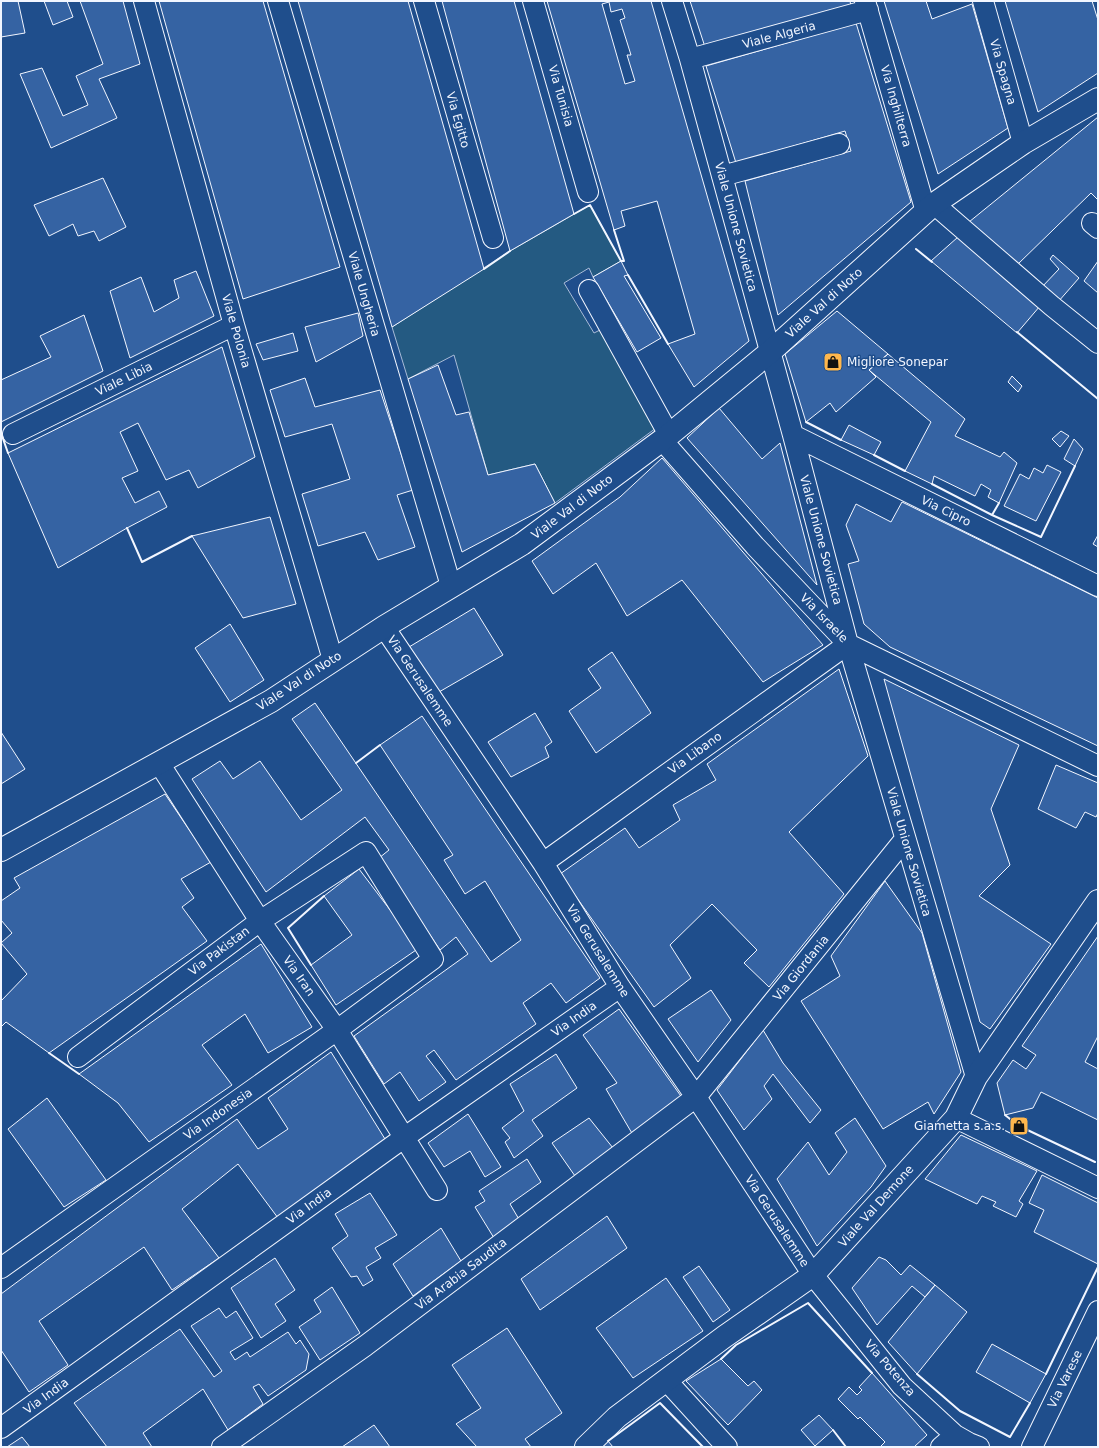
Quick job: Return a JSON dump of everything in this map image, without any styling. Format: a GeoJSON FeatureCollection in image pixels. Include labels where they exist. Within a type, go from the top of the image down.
{"type":"FeatureCollection","features":[{"type":"Feature","properties":{"kind":"street","name":"Viale Polonia"},"geometry":{"type":"LineString","coordinates":[[144,1],[234,325],[333,660]]}},
{"type":"Feature","properties":{"kind":"street","name":"Viale Ungheria"},"geometry":{"type":"LineString","coordinates":[[278,1],[451,586]]}},
{"type":"Feature","properties":{"kind":"street","name":"Via Egitto"},"geometry":{"type":"LineString","coordinates":[[424,1],[492,238]]}},
{"type":"Feature","properties":{"kind":"street","name":"Via Tunisia"},"geometry":{"type":"LineString","coordinates":[[533,1],[588,192]]}},
{"type":"Feature","properties":{"kind":"street","name":"Viale Unione Sovietica"},"geometry":{"type":"LineString","coordinates":[[672,1],[690,59],[793,435],[848,644],[976,1077]]}},
{"type":"Feature","properties":{"kind":"street","name":"Via Spagna"},"geometry":{"type":"LineString","coordinates":[[983,1],[1023,143]]}},
{"type":"Feature","properties":{"kind":"street","name":"Viale Algeria"},"geometry":{"type":"LineString","coordinates":[[690,59],[867,6]]}},
{"type":"Feature","properties":{"kind":"street","name":"Via Inghilterra"},"geometry":{"type":"LineString","coordinates":[[867,6],[930,208]]}},
{"type":"Feature","properties":{"kind":"street","name":"Viale Val di Noto"},"geometry":{"type":"LineString","coordinates":[[1,850],[271,701],[384,627],[522,544],[666,438],[770,352],[930,208],[1023,143],[1098,99]]}},
{"type":"Feature","properties":{"kind":"street"},"geometry":{"type":"LineString","coordinates":[[722,176],[839,144]]}},
{"type":"Feature","properties":{"kind":"street"},"geometry":{"type":"LineString","coordinates":[[930,208],[1098,343]]}},
{"type":"Feature","properties":{"kind":"street","name":"Via Israele"},"geometry":{"type":"LineString","coordinates":[[589,290],[666,438],[755,546],[848,644],[1098,766]]}},
{"type":"Feature","properties":{"kind":"street","name":"Viale Libia"},"geometry":{"type":"LineString","coordinates":[[13,434],[234,325]]}},
{"type":"Feature","properties":{"kind":"street","name":"Via Cipro"},"geometry":{"type":"LineString","coordinates":[[793,435],[1098,586]]}},
{"type":"Feature","properties":{"kind":"street","name":"Via Gerusalemme"},"geometry":{"type":"LineString","coordinates":[[384,627],[543,863],[620,987],[696,1097],[813,1275]]}},
{"type":"Feature","properties":{"kind":"street","name":"Via Libano"},"geometry":{"type":"LineString","coordinates":[[543,863],[848,644]]}},
{"type":"Feature","properties":{"kind":"street","name":"Via Iran"},"geometry":{"type":"LineString","coordinates":[[159,763],[260,921],[337,1030],[437,1190]]}},
{"type":"Feature","properties":{"kind":"street","name":"Via Giordania"},"geometry":{"type":"LineString","coordinates":[[696,1097],[905,839]]}},
{"type":"Feature","properties":{"kind":"street","name":"Via Pakistan"},"geometry":{"type":"LineString","coordinates":[[78,1057],[260,921],[366,852],[434,959]]}},
{"type":"Feature","properties":{"kind":"street","name":"Viale Val Demone"},"geometry":{"type":"LineString","coordinates":[[586,1447],[617,1417],[724,1337],[813,1275],[956,1118],[976,1077],[1098,901]]}},
{"type":"Feature","properties":{"kind":"street","name":"Via Indonesia"},"geometry":{"type":"LineString","coordinates":[[1,1268],[337,1030],[434,959]]}},
{"type":"Feature","properties":{"kind":"street","name":"Via India"},"geometry":{"type":"LineString","coordinates":[[1,1428],[405,1138],[620,987]]}},
{"type":"Feature","properties":{"kind":"street","name":"Via Arabia Saudita"},"geometry":{"type":"LineString","coordinates":[[222,1447],[372,1341],[696,1097]]}},
{"type":"Feature","properties":{"kind":"street"},"geometry":{"type":"LineString","coordinates":[[956,1118],[1098,1188]]}},
{"type":"Feature","properties":{"kind":"street","name":"Via Potenza"},"geometry":{"type":"LineString","coordinates":[[813,1275],[902,1386],[963,1444]]}},
{"type":"Feature","properties":{"kind":"street","name":"Via Varese"},"geometry":{"type":"LineString","coordinates":[[1032,1447],[1098,1311]]}},
{"type":"Feature","properties":{"kind":"street"},"geometry":{"type":"LineString","coordinates":[[666,1380],[727,1447]]}},
{"type":"Feature","properties":{"kind":"shaded area"},"geometry":{"type":"Polygon","coordinates":[[[590,205],[621,261],[593,277],[589,268],[564,283],[594,333],[604,328],[656,428],[555,503],[535,464],[488,475],[454,355],[408,379],[392,327],[510,251],[590,205]]]}},
{"type":"Feature","properties":{"kind":"building"},"geometry":{"type":"Polygon","coordinates":[[[1,1],[18,1],[25,33],[1,37],[1,1]]]}},
{"type":"Feature","properties":{"kind":"building"},"geometry":{"type":"Polygon","coordinates":[[[44,1],[67,1],[73,17],[53,25],[44,1]]]}},
{"type":"Feature","properties":{"kind":"building"},"geometry":{"type":"Polygon","coordinates":[[[80,1],[123,1],[140,64],[99,79],[117,118],[51,148],[20,74],[42,68],[63,116],[88,105],[76,76],[103,64],[80,1]]]}},
{"type":"Feature","properties":{"kind":"building"},"geometry":{"type":"Polygon","coordinates":[[[159,1],[263,1],[340,267],[243,299],[159,1]]]}},
{"type":"Feature","properties":{"kind":"building"},"geometry":{"type":"Polygon","coordinates":[[[298,1],[408,1],[484,269],[392,327],[298,1]]]}},
{"type":"Feature","properties":{"kind":"building"},"geometry":{"type":"Polygon","coordinates":[[[442,1],[514,1],[574,214],[510,251],[442,1]]]}},
{"type":"Feature","properties":{"kind":"building"},"geometry":{"type":"Polygon","coordinates":[[[547,1],[651,1],[749,341],[694,387],[668,344],[695,334],[657,201],[621,211],[625,226],[614,230],[547,1]],[[609,2],[602,4],[625,84],[635,81],[627,55],[631,55],[620,20],[625,18],[622,9],[611,12],[609,2]]]}},
{"type":"Feature","properties":{"kind":"building"},"geometry":{"type":"Polygon","coordinates":[[[690,1],[850,1],[851,6],[705,47],[690,1]]]}},
{"type":"Feature","properties":{"kind":"building"},"geometry":{"type":"Polygon","coordinates":[[[884,1],[926,1],[932,19],[972,4],[1008,128],[938,174],[884,1]]]}},
{"type":"Feature","properties":{"kind":"building"},"geometry":{"type":"Polygon","coordinates":[[[1005,1],[1092,1],[1098,20],[1098,73],[1038,112],[1005,1]]]}},
{"type":"Feature","properties":{"kind":"building"},"geometry":{"type":"Polygon","coordinates":[[[856,23],[911,202],[778,315],[745,181],[851,151],[845,131],[736,163],[706,66],[856,23]]]}},
{"type":"Feature","properties":{"kind":"building"},"geometry":{"type":"Polygon","coordinates":[[[1098,117],[1098,200],[1091,193],[1017,265],[969,222],[1098,117]]]}},
{"type":"Feature","properties":{"kind":"building"},"geometry":{"type":"Polygon","coordinates":[[[103,178],[126,227],[99,241],[94,231],[78,236],[73,224],[49,236],[34,205],[103,178]]]}},
{"type":"Feature","properties":{"kind":"building"},"geometry":{"type":"Polygon","coordinates":[[[958,237],[1040,306],[1017,333],[931,261],[958,237]]]}},
{"type":"Feature","properties":{"kind":"building"},"geometry":{"type":"Polygon","coordinates":[[[1053,255],[1079,278],[1058,302],[1041,288],[1059,269],[1050,259],[1053,255]]]}},
{"type":"Feature","properties":{"kind":"building"},"geometry":{"type":"Polygon","coordinates":[[[621,261],[628,275],[624,276],[661,338],[637,352],[593,277],[621,261]]]}},
{"type":"Feature","properties":{"kind":"building"},"geometry":{"type":"Polygon","coordinates":[[[1098,261],[1098,293],[1084,281],[1098,261]]]}},
{"type":"Feature","properties":{"kind":"building"},"geometry":{"type":"Polygon","coordinates":[[[196,271],[214,316],[130,358],[110,291],[141,277],[154,312],[179,298],[174,280],[196,271]]]}},
{"type":"Feature","properties":{"kind":"building","name":"Migliore Sonepar"},"geometry":{"type":"Polygon","coordinates":[[[837,311],[888,354],[869,370],[876,377],[836,412],[830,403],[806,422],[785,354],[837,311]]]}},
{"type":"Feature","properties":{"kind":"building"},"geometry":{"type":"Polygon","coordinates":[[[358,313],[363,336],[316,362],[305,327],[358,313]]]}},
{"type":"Feature","properties":{"kind":"building"},"geometry":{"type":"Polygon","coordinates":[[[84,315],[103,371],[1,422],[1,380],[51,357],[40,336],[84,315]]]}},
{"type":"Feature","properties":{"kind":"building"},"geometry":{"type":"Polygon","coordinates":[[[293,333],[298,351],[263,360],[256,344],[293,333]]]}},
{"type":"Feature","properties":{"kind":"building"},"geometry":{"type":"Polygon","coordinates":[[[222,347],[255,457],[198,488],[189,470],[166,480],[138,423],[120,432],[138,471],[122,478],[135,503],[159,491],[167,507],[127,528],[58,568],[8,453],[222,347]]]}},
{"type":"Feature","properties":{"kind":"building"},"geometry":{"type":"Polygon","coordinates":[[[888,354],[965,419],[955,436],[1000,457],[1004,452],[1017,463],[999,503],[988,497],[991,490],[981,484],[975,496],[934,476],[932,484],[905,471],[931,422],[869,370],[888,354]]]}},
{"type":"Feature","properties":{"kind":"building"},"geometry":{"type":"Polygon","coordinates":[[[438,365],[456,415],[469,412],[488,475],[535,464],[555,503],[462,552],[408,379],[438,365]]]}},
{"type":"Feature","properties":{"kind":"building"},"geometry":{"type":"Polygon","coordinates":[[[1012,376],[1022,386],[1018,392],[1008,382],[1012,376]]]}},
{"type":"Feature","properties":{"kind":"building"},"geometry":{"type":"Polygon","coordinates":[[[305,378],[315,407],[380,390],[413,490],[397,495],[415,547],[378,560],[365,532],[318,546],[302,494],[350,479],[332,424],[285,437],[270,390],[305,378]]]}},
{"type":"Feature","properties":{"kind":"building"},"geometry":{"type":"Polygon","coordinates":[[[719,408],[762,459],[780,443],[817,585],[687,438],[719,408]]]}},
{"type":"Feature","properties":{"kind":"building"},"geometry":{"type":"Polygon","coordinates":[[[849,425],[881,442],[874,455],[841,440],[849,425]]]}},
{"type":"Feature","properties":{"kind":"building"},"geometry":{"type":"Polygon","coordinates":[[[1061,431],[1069,436],[1060,447],[1052,439],[1061,431]]]}},
{"type":"Feature","properties":{"kind":"building"},"geometry":{"type":"Polygon","coordinates":[[[1074,439],[1083,449],[1075,466],[1064,459],[1074,439]]]}},
{"type":"Feature","properties":{"kind":"building"},"geometry":{"type":"Polygon","coordinates":[[[662,458],[823,645],[763,682],[682,580],[627,616],[596,563],[553,594],[532,561],[620,497],[662,458]]]}},
{"type":"Feature","properties":{"kind":"building"},"geometry":{"type":"Polygon","coordinates":[[[1047,465],[1061,472],[1036,521],[1004,506],[1020,474],[1029,479],[1034,468],[1043,473],[1047,465]]]}},
{"type":"Feature","properties":{"kind":"building"},"geometry":{"type":"Polygon","coordinates":[[[902,502],[1098,598],[1098,746],[890,647],[864,624],[848,564],[859,561],[846,525],[856,504],[891,522],[902,502]]]}},
{"type":"Feature","properties":{"kind":"building"},"geometry":{"type":"Polygon","coordinates":[[[270,517],[296,604],[243,618],[192,536],[270,517]]]}},
{"type":"Feature","properties":{"kind":"building"},"geometry":{"type":"Polygon","coordinates":[[[1098,535],[1098,547],[1093,544],[1098,535]]]}},
{"type":"Feature","properties":{"kind":"building"},"geometry":{"type":"Polygon","coordinates":[[[474,608],[503,655],[439,692],[409,647],[474,608]]]}},
{"type":"Feature","properties":{"kind":"building"},"geometry":{"type":"Polygon","coordinates":[[[230,624],[264,680],[230,702],[195,648],[230,624]]]}},
{"type":"Feature","properties":{"kind":"building"},"geometry":{"type":"Polygon","coordinates":[[[612,652],[651,713],[596,753],[569,711],[601,688],[588,669],[612,652]]]}},
{"type":"Feature","properties":{"kind":"building"},"geometry":{"type":"Polygon","coordinates":[[[839,669],[868,756],[789,832],[844,894],[769,987],[744,963],[757,950],[712,904],[670,945],[691,978],[654,1007],[560,874],[625,828],[639,848],[680,820],[673,805],[716,780],[707,764],[839,669]]]}},
{"type":"Feature","properties":{"kind":"building"},"geometry":{"type":"Polygon","coordinates":[[[884,679],[1019,745],[991,809],[1010,865],[979,896],[1051,944],[990,1029],[980,1022],[884,679]]]}},
{"type":"Feature","properties":{"kind":"building"},"geometry":{"type":"Polygon","coordinates":[[[315,703],[491,962],[521,940],[485,881],[465,894],[444,860],[453,855],[380,745],[422,716],[600,978],[566,1003],[551,983],[523,1003],[536,1024],[456,1080],[434,1050],[426,1056],[446,1082],[419,1101],[400,1072],[384,1084],[354,1036],[468,954],[456,937],[440,950],[379,858],[389,850],[365,817],[266,892],[192,779],[220,761],[233,779],[260,761],[301,820],[342,790],[292,719],[315,703]]]}},
{"type":"Feature","properties":{"kind":"building"},"geometry":{"type":"Polygon","coordinates":[[[535,713],[552,742],[545,747],[549,757],[511,777],[488,742],[535,713]]]}},
{"type":"Feature","properties":{"kind":"building"},"geometry":{"type":"Polygon","coordinates":[[[1,732],[25,769],[1,784],[1,732]]]}},
{"type":"Feature","properties":{"kind":"building"},"geometry":{"type":"Polygon","coordinates":[[[1056,765],[1098,783],[1098,813],[1096,817],[1085,812],[1076,828],[1038,809],[1056,765]]]}},
{"type":"Feature","properties":{"kind":"building"},"geometry":{"type":"Polygon","coordinates":[[[165,794],[211,862],[181,879],[194,898],[182,907],[207,941],[49,1053],[6,1022],[1,1027],[1,1001],[27,974],[1,943],[12,933],[1,920],[1,901],[20,888],[14,878],[165,794]]]}},
{"type":"Feature","properties":{"kind":"building"},"geometry":{"type":"Polygon","coordinates":[[[359,869],[419,948],[336,1005],[311,965],[352,935],[324,896],[359,869]]]}},
{"type":"Feature","properties":{"kind":"building"},"geometry":{"type":"Polygon","coordinates":[[[885,881],[922,933],[961,1072],[934,1114],[928,1102],[883,1129],[801,1001],[840,976],[831,956],[885,881]]]}},
{"type":"Feature","properties":{"kind":"building"},"geometry":{"type":"Polygon","coordinates":[[[1098,936],[1098,1036],[1085,1062],[1098,1069],[1098,1120],[1041,1092],[1033,1108],[1005,1115],[997,1083],[1013,1060],[1026,1069],[1036,1055],[1022,1046],[1098,936]]]}},
{"type":"Feature","properties":{"kind":"building"},"geometry":{"type":"Polygon","coordinates":[[[261,944],[312,1027],[268,1053],[245,1014],[202,1045],[232,1085],[149,1142],[118,1103],[79,1074],[261,944]]]}},
{"type":"Feature","properties":{"kind":"building"},"geometry":{"type":"Polygon","coordinates":[[[711,990],[731,1020],[698,1062],[668,1019],[711,990]]]}},
{"type":"Feature","properties":{"kind":"building"},"geometry":{"type":"Polygon","coordinates":[[[619,1009],[683,1099],[633,1135],[606,1089],[617,1083],[583,1035],[619,1009]]]}},
{"type":"Feature","properties":{"kind":"building"},"geometry":{"type":"Polygon","coordinates":[[[763,1030],[783,1063],[821,1110],[810,1123],[773,1074],[764,1086],[772,1099],[744,1130],[717,1090],[763,1030]]]}},
{"type":"Feature","properties":{"kind":"building"},"geometry":{"type":"Polygon","coordinates":[[[331,1052],[385,1139],[278,1218],[238,1164],[182,1209],[219,1258],[172,1290],[144,1247],[39,1321],[68,1365],[29,1392],[1,1350],[1,1294],[237,1119],[258,1149],[288,1129],[268,1098],[331,1052]]]}},
{"type":"Feature","properties":{"kind":"building"},"geometry":{"type":"Polygon","coordinates":[[[556,1054],[577,1088],[532,1120],[543,1136],[514,1158],[505,1142],[510,1138],[502,1128],[524,1111],[510,1084],[556,1054]]]}},
{"type":"Feature","properties":{"kind":"building"},"geometry":{"type":"Polygon","coordinates":[[[47,1098],[106,1180],[64,1207],[8,1129],[47,1098]]]}},
{"type":"Feature","properties":{"kind":"building"},"geometry":{"type":"Polygon","coordinates":[[[468,1114],[501,1167],[485,1177],[470,1151],[444,1167],[428,1143],[468,1114]]]}},
{"type":"Feature","properties":{"kind":"building"},"geometry":{"type":"Polygon","coordinates":[[[589,1118],[613,1148],[575,1176],[552,1143],[589,1118]]]}},
{"type":"Feature","properties":{"kind":"building"},"geometry":{"type":"Polygon","coordinates":[[[855,1118],[886,1166],[871,1187],[817,1246],[777,1179],[808,1142],[829,1175],[847,1152],[835,1133],[855,1118]]]}},
{"type":"Feature","properties":{"kind":"building"},"geometry":{"type":"Polygon","coordinates":[[[961,1135],[1037,1171],[1019,1201],[1023,1204],[1016,1217],[993,1206],[996,1202],[982,1196],[977,1204],[925,1179],[961,1135]]]}},
{"type":"Feature","properties":{"kind":"building"},"geometry":{"type":"Polygon","coordinates":[[[527,1159],[541,1182],[510,1204],[520,1221],[494,1238],[475,1207],[485,1201],[479,1191],[527,1159]]]}},
{"type":"Feature","properties":{"kind":"building"},"geometry":{"type":"Polygon","coordinates":[[[1042,1175],[1098,1203],[1098,1264],[1034,1232],[1044,1210],[1029,1203],[1042,1175]]]}},
{"type":"Feature","properties":{"kind":"building"},"geometry":{"type":"Polygon","coordinates":[[[370,1193],[397,1235],[375,1248],[381,1258],[366,1267],[373,1280],[363,1286],[357,1276],[351,1277],[332,1248],[348,1236],[335,1214],[370,1193]]]}},
{"type":"Feature","properties":{"kind":"building"},"geometry":{"type":"Polygon","coordinates":[[[607,1216],[627,1248],[540,1310],[521,1279],[607,1216]]]}},
{"type":"Feature","properties":{"kind":"building"},"geometry":{"type":"Polygon","coordinates":[[[441,1228],[461,1261],[413,1296],[393,1264],[441,1228]]]}},
{"type":"Feature","properties":{"kind":"building"},"geometry":{"type":"Polygon","coordinates":[[[879,1257],[886,1260],[901,1275],[910,1265],[935,1285],[925,1297],[912,1286],[877,1325],[852,1288],[879,1257]]]}},
{"type":"Feature","properties":{"kind":"building"},"geometry":{"type":"Polygon","coordinates":[[[275,1258],[295,1290],[275,1304],[286,1321],[261,1338],[231,1288],[275,1258]]]}},
{"type":"Feature","properties":{"kind":"building"},"geometry":{"type":"Polygon","coordinates":[[[699,1266],[730,1310],[713,1322],[683,1277],[699,1266]]]}},
{"type":"Feature","properties":{"kind":"building"},"geometry":{"type":"Polygon","coordinates":[[[666,1278],[703,1331],[633,1378],[596,1328],[666,1278]]]}},
{"type":"Feature","properties":{"kind":"building"},"geometry":{"type":"Polygon","coordinates":[[[935,1285],[967,1312],[917,1374],[888,1342],[935,1285]]]}},
{"type":"Feature","properties":{"kind":"building"},"geometry":{"type":"Polygon","coordinates":[[[332,1287],[360,1333],[320,1360],[299,1327],[321,1312],[314,1300],[332,1287]]]}},
{"type":"Feature","properties":{"kind":"building"},"geometry":{"type":"Polygon","coordinates":[[[219,1308],[226,1318],[236,1311],[253,1338],[230,1352],[235,1360],[247,1352],[250,1357],[288,1332],[296,1344],[300,1340],[309,1354],[306,1370],[268,1396],[259,1384],[253,1387],[263,1404],[228,1430],[203,1389],[143,1433],[152,1447],[107,1447],[74,1403],[180,1329],[214,1377],[222,1371],[191,1326],[219,1308]]]}},
{"type":"Feature","properties":{"kind":"building"},"geometry":{"type":"Polygon","coordinates":[[[507,1328],[562,1413],[525,1439],[531,1447],[477,1447],[456,1424],[481,1408],[452,1365],[507,1328]]]}},
{"type":"Feature","properties":{"kind":"building"},"geometry":{"type":"Polygon","coordinates":[[[992,1344],[1046,1374],[1030,1403],[976,1372],[992,1344]]]}},
{"type":"Feature","properties":{"kind":"building"},"geometry":{"type":"Polygon","coordinates":[[[721,1359],[748,1386],[754,1381],[762,1390],[728,1425],[686,1381],[721,1359]]]}},
{"type":"Feature","properties":{"kind":"building"},"geometry":{"type":"Polygon","coordinates":[[[872,1373],[927,1435],[914,1447],[880,1447],[885,1442],[860,1417],[858,1419],[838,1399],[849,1387],[857,1395],[862,1390],[859,1387],[872,1373]]]}},
{"type":"Feature","properties":{"kind":"building"},"geometry":{"type":"Polygon","coordinates":[[[819,1415],[833,1430],[815,1446],[801,1430],[819,1415]]]}},
{"type":"Feature","properties":{"kind":"building"},"geometry":{"type":"Polygon","coordinates":[[[374,1425],[390,1447],[342,1447],[374,1425]]]}},
{"type":"Feature","properties":{"kind":"building"},"geometry":{"type":"Polygon","coordinates":[[[22,1437],[30,1447],[7,1447],[22,1437]]]}},
{"type":"Feature","properties":{"kind":"building"},"geometry":{"type":"Polygon","coordinates":[[[608,1441],[613,1447],[599,1447],[608,1441]]]}},
{"type":"Feature","properties":{"kind":"wall"},"geometry":{"type":"LineString","coordinates":[[574,214],[590,205],[621,261]]}},
{"type":"Feature","properties":{"kind":"wall"},"geometry":{"type":"LineString","coordinates":[[614,230],[624,261],[621,261]]}},
{"type":"Feature","properties":{"kind":"wall"},"geometry":{"type":"LineString","coordinates":[[916,249],[932,262]]}},
{"type":"Feature","properties":{"kind":"wall"},"geometry":{"type":"LineString","coordinates":[[484,269],[510,251]]}},
{"type":"Feature","properties":{"kind":"wall"},"geometry":{"type":"LineString","coordinates":[[628,275],[668,344]]}},
{"type":"Feature","properties":{"kind":"wall"},"geometry":{"type":"LineString","coordinates":[[1017,332],[1098,399]]}},
{"type":"Feature","properties":{"kind":"wall"},"geometry":{"type":"LineString","coordinates":[[806,422],[841,440]]}},
{"type":"Feature","properties":{"kind":"wall"},"geometry":{"type":"LineString","coordinates":[[1,433],[8,453]]}},
{"type":"Feature","properties":{"kind":"wall"},"geometry":{"type":"LineString","coordinates":[[874,455],[905,471]]}},
{"type":"Feature","properties":{"kind":"wall"},"geometry":{"type":"LineString","coordinates":[[992,515],[1041,537],[1075,466]]}},
{"type":"Feature","properties":{"kind":"wall"},"geometry":{"type":"LineString","coordinates":[[932,484],[992,515],[999,503]]}},
{"type":"Feature","properties":{"kind":"wall"},"geometry":{"type":"LineString","coordinates":[[127,528],[142,562],[192,536]]}},
{"type":"Feature","properties":{"kind":"wall"},"geometry":{"type":"LineString","coordinates":[[356,763],[380,745]]}},
{"type":"Feature","properties":{"kind":"wall"},"geometry":{"type":"LineString","coordinates":[[311,965],[288,928],[324,896]]}},
{"type":"Feature","properties":{"kind":"wall"},"geometry":{"type":"LineString","coordinates":[[49,1053],[79,1074]]}},
{"type":"Feature","properties":{"kind":"wall"},"geometry":{"type":"LineString","coordinates":[[1005,1115],[1019,1126],[1095,1162]]}},
{"type":"Feature","properties":{"kind":"wall"},"geometry":{"type":"LineString","coordinates":[[1046,1374],[1098,1267]]}},
{"type":"Feature","properties":{"kind":"wall"},"geometry":{"type":"LineString","coordinates":[[721,1359],[736,1345],[808,1303],[872,1373]]}},
{"type":"Feature","properties":{"kind":"wall"},"geometry":{"type":"LineString","coordinates":[[917,1374],[960,1411],[1010,1437],[1030,1403]]}},
{"type":"Feature","properties":{"kind":"wall"},"geometry":{"type":"LineString","coordinates":[[608,1441],[660,1403],[703,1447]]}},
{"type":"Feature","properties":{"kind":"wall"},"geometry":{"type":"LineString","coordinates":[[833,1430],[846,1447]]}},
{"type":"Feature","properties":{"kind":"place","name":"Migliore Sonepar"},"geometry":{"type":"Point","coordinates":[833,362]}},
{"type":"Feature","properties":{"kind":"place","name":"Giametta s.a.s."},"geometry":{"type":"Point","coordinates":[1019,1126]}}]}
